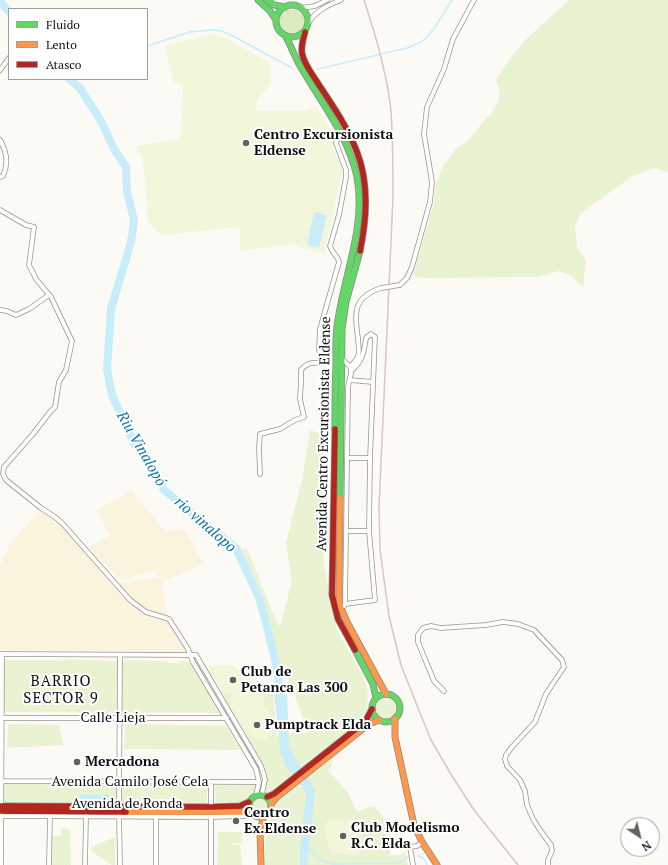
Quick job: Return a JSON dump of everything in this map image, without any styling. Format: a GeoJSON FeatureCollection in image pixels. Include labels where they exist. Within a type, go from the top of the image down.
{"type":"FeatureCollection","features":[{"type":"Feature","properties":{"kind":"street"},"geometry":{"type":"LineString","coordinates":[[258,0],[270,11],[276,20],[277,28],[286,37],[296,37],[305,32],[311,19],[319,12],[341,0]]}},
{"type":"Feature","properties":{"kind":"street"},"geometry":{"type":"LineString","coordinates":[[267,0],[274,5],[284,7],[291,5],[301,8],[316,6],[327,0]]}},
{"type":"Feature","properties":{"kind":"street"},"geometry":{"type":"LineString","coordinates":[[351,368],[358,358],[359,351],[355,319],[357,307],[363,297],[371,291],[400,284],[407,278],[412,267],[430,202],[432,182],[424,134],[427,107],[444,69],[453,39],[474,0]]}},
{"type":"Feature","properties":{"kind":"street"},"geometry":{"type":"LineString","coordinates":[[276,20],[279,12],[284,7]]}},
{"type":"Feature","properties":{"kind":"street"},"geometry":{"type":"LineString","coordinates":[[301,8],[308,17],[308,24]]}},
{"type":"Feature","properties":{"kind":"street","name":"Avenida Centro Excursionista Eldense"},"geometry":{"type":"LineString","coordinates":[[305,32],[302,46],[303,56],[312,74],[352,139],[359,160],[365,190],[365,223],[345,309],[342,329],[340,391],[339,589],[342,610],[346,622],[386,694]]}},
{"type":"Feature","properties":{"kind":"street","name":"Avenida Centro Excursionista Eldense"},"geometry":{"type":"LineString","coordinates":[[286,37],[299,65],[341,132],[348,146],[354,166],[358,189],[359,208],[356,234],[339,306],[336,334],[332,594],[338,619],[373,684],[376,698]]}},
{"type":"Feature","properties":{"kind":"street"},"geometry":{"type":"LineString","coordinates":[[0,70],[8,59]]}},
{"type":"Feature","properties":{"kind":"street"},"geometry":{"type":"LineString","coordinates":[[260,474],[258,448],[260,434],[280,429],[295,420],[304,417],[300,399],[302,382],[300,370],[305,365],[312,362],[324,363],[319,350],[320,329],[339,262],[330,246],[339,215],[346,177],[346,170],[336,143],[341,132]]}},
{"type":"Feature","properties":{"kind":"street"},"geometry":{"type":"LineString","coordinates":[[0,140],[6,154],[6,168],[3,176],[0,177]]}},
{"type":"Feature","properties":{"kind":"street"},"geometry":{"type":"LineString","coordinates":[[0,210],[26,225],[34,227],[29,264],[36,279],[49,295],[63,319],[72,341],[66,370],[60,382],[55,407],[4,467],[2,474],[6,480],[63,524],[130,600],[146,612],[169,619],[256,769],[262,795],[271,804]]}},
{"type":"Feature","properties":{"kind":"street"},"geometry":{"type":"LineString","coordinates":[[0,310],[16,315],[29,309],[49,295]]}},
{"type":"Feature","properties":{"kind":"street"},"geometry":{"type":"LineString","coordinates":[[345,604],[375,600],[369,531],[370,458],[375,346],[375,337],[371,334],[366,338],[361,361],[351,368]]}},
{"type":"Feature","properties":{"kind":"street"},"geometry":{"type":"LineString","coordinates":[[365,346],[375,346]]}},
{"type":"Feature","properties":{"kind":"street"},"geometry":{"type":"LineString","coordinates":[[340,391],[352,374],[351,368],[341,358]]}},
{"type":"Feature","properties":{"kind":"street"},"geometry":{"type":"LineString","coordinates":[[349,380],[373,382]]}},
{"type":"Feature","properties":{"kind":"street"},"geometry":{"type":"LineString","coordinates":[[342,610],[345,604],[349,380]]}},
{"type":"Feature","properties":{"kind":"street"},"geometry":{"type":"LineString","coordinates":[[348,458],[370,458]]}},
{"type":"Feature","properties":{"kind":"street"},"geometry":{"type":"LineString","coordinates":[[346,531],[369,531]]}},
{"type":"Feature","properties":{"kind":"street"},"geometry":{"type":"LineString","coordinates":[[444,691],[434,681],[418,642],[418,635],[423,628],[431,626],[441,628],[486,625],[503,622],[518,624],[534,630],[562,660],[564,667],[546,694],[535,722],[512,747],[505,759],[507,766],[520,780],[525,791],[527,805],[533,819],[551,844],[552,851],[548,860],[548,865]]}},
{"type":"Feature","properties":{"kind":"street"},"geometry":{"type":"LineString","coordinates":[[1,865],[1,654],[196,655],[261,766],[264,779],[262,795]]}},
{"type":"Feature","properties":{"kind":"street"},"geometry":{"type":"LineString","coordinates":[[120,655],[120,865]]}},
{"type":"Feature","properties":{"kind":"street"},"geometry":{"type":"LineString","coordinates":[[260,865],[260,830],[264,816],[270,810],[271,804],[276,796],[362,724],[369,716],[373,702],[376,698],[382,694],[386,694],[393,696],[398,703],[399,711],[395,718],[395,737],[414,825],[422,842],[437,865]]}},
{"type":"Feature","properties":{"kind":"street"},"geometry":{"type":"LineString","coordinates":[[372,709],[374,715],[390,727],[395,737]]}},
{"type":"Feature","properties":{"kind":"street","name":"Calle Lieja"},"geometry":{"type":"LineString","coordinates":[[1,718],[227,718]]}},
{"type":"Feature","properties":{"kind":"street"},"geometry":{"type":"LineString","coordinates":[[329,753],[369,724],[390,721],[395,718]]}},
{"type":"Feature","properties":{"kind":"street","name":"Avenida Camilo José Cela"},"geometry":{"type":"LineString","coordinates":[[1,781],[259,782]]}},
{"type":"Feature","properties":{"kind":"street"},"geometry":{"type":"LineString","coordinates":[[211,783],[211,807]]}},
{"type":"Feature","properties":{"kind":"street"},"geometry":{"type":"LineString","coordinates":[[260,830],[253,814],[250,802],[262,795],[276,796]]}},
{"type":"Feature","properties":{"kind":"street","name":"Avenida de Ronda"},"geometry":{"type":"LineString","coordinates":[[1,811],[50,816],[86,816],[119,811],[240,806],[250,802]]}},
{"type":"Feature","properties":{"kind":"street","name":"Avenida de Ronda"},"geometry":{"type":"LineString","coordinates":[[1,811],[242,812],[253,814]]}},
{"type":"Feature","properties":{"kind":"street","name":"Avenida de Ronda"},"geometry":{"type":"LineString","coordinates":[[119,811],[156,817],[211,817],[243,816],[253,814]]}},
{"type":"Feature","properties":{"kind":"street"},"geometry":{"type":"LineString","coordinates":[[253,814],[264,816]]}},
{"type":"Feature","properties":{"kind":"street"},"geometry":{"type":"LineString","coordinates":[[49,865],[50,816]]}},
{"type":"Feature","properties":{"kind":"street"},"geometry":{"type":"LineString","coordinates":[[86,816],[86,865]]}},
{"type":"Feature","properties":{"kind":"street"},"geometry":{"type":"LineString","coordinates":[[156,817],[156,865]]}},
{"type":"Feature","properties":{"kind":"street"},"geometry":{"type":"LineString","coordinates":[[211,817],[211,865]]}},
{"type":"Feature","properties":{"kind":"street"},"geometry":{"type":"LineString","coordinates":[[413,865],[410,847],[417,846],[422,842]]}},
{"type":"Feature","properties":{"kind":"shaded area"},"geometry":{"type":"Polygon","coordinates":[[[131,490],[165,531],[184,529],[204,564],[165,581],[162,578],[167,616],[147,609],[134,601],[118,583],[160,577],[153,571],[120,580],[89,547],[110,535],[96,511],[131,490]]]}},
{"type":"Feature","properties":{"kind":"shaded area"},"geometry":{"type":"Polygon","coordinates":[[[40,511],[61,526],[119,594],[144,615],[168,620],[187,652],[0,650],[0,565],[10,543],[40,511]]]}},
{"type":"Feature","properties":{"kind":"green space"},"geometry":{"type":"Polygon","coordinates":[[[569,0],[668,0],[668,172],[653,168],[631,177],[580,214],[575,227],[577,247],[586,260],[583,288],[572,276],[559,271],[538,277],[424,278],[413,276],[434,203],[435,186],[443,166],[456,149],[470,139],[491,114],[499,100],[500,92],[496,80],[511,57],[525,40],[569,0]]]}},
{"type":"Feature","properties":{"kind":"green space"},"geometry":{"type":"Polygon","coordinates":[[[292,9],[301,13],[305,22],[301,31],[292,35],[283,31],[279,22],[283,13],[292,9]]]}},
{"type":"Feature","properties":{"kind":"green space","name":"Centro Excursionista Eldense"},"geometry":{"type":"Polygon","coordinates":[[[211,34],[228,39],[270,63],[270,83],[257,99],[256,111],[303,111],[316,106],[334,135],[333,150],[343,169],[324,254],[292,244],[241,251],[239,227],[162,235],[148,221],[143,160],[136,146],[181,139],[183,87],[173,81],[165,45],[211,34]]]}},
{"type":"Feature","properties":{"kind":"green space"},"geometry":{"type":"Polygon","coordinates":[[[310,430],[323,435],[322,489],[324,564],[336,629],[362,673],[368,692],[367,711],[333,758],[331,769],[328,770],[348,793],[357,812],[374,806],[384,818],[391,846],[390,855],[399,855],[405,852],[408,865],[264,865],[267,824],[273,814],[275,804],[277,802],[271,793],[266,793],[265,771],[256,751],[223,694],[273,693],[277,736],[295,732],[309,733],[282,663],[278,664],[263,604],[239,550],[247,549],[274,616],[280,627],[292,581],[286,543],[302,480],[310,430]]]}},
{"type":"Feature","properties":{"kind":"green space"},"geometry":{"type":"Polygon","coordinates":[[[65,659],[115,662],[125,662],[125,660],[167,661],[168,663],[179,663],[180,661],[188,661],[190,663],[193,662],[219,713],[3,712],[2,660],[65,661],[65,659]]]}},
{"type":"Feature","properties":{"kind":"green space"},"geometry":{"type":"Polygon","coordinates":[[[233,665],[254,681],[256,694],[263,694],[264,707],[269,708],[273,730],[270,738],[266,740],[254,738],[244,729],[232,710],[234,708],[231,708],[231,694],[223,694],[207,666],[233,665]]]}},
{"type":"Feature","properties":{"kind":"green space"},"geometry":{"type":"Polygon","coordinates":[[[386,698],[393,701],[396,708],[393,715],[386,718],[379,715],[376,708],[379,701],[386,698]]]}},
{"type":"Feature","properties":{"kind":"green space"},"geometry":{"type":"Polygon","coordinates":[[[8,724],[59,725],[63,745],[7,748],[8,724]]]}},
{"type":"Feature","properties":{"kind":"green space"},"geometry":{"type":"Polygon","coordinates":[[[125,724],[226,726],[241,750],[124,749],[125,724]]]}},
{"type":"Feature","properties":{"kind":"green space"},"geometry":{"type":"Polygon","coordinates":[[[4,784],[116,785],[117,802],[115,804],[4,804],[4,784]]]}},
{"type":"Feature","properties":{"kind":"green space"},"geometry":{"type":"Polygon","coordinates":[[[122,785],[206,785],[207,804],[123,804],[122,785]]]}},
{"type":"Feature","properties":{"kind":"green space"},"geometry":{"type":"Polygon","coordinates":[[[255,785],[256,788],[249,798],[239,803],[216,804],[214,786],[255,785]]]}},
{"type":"Feature","properties":{"kind":"green space"},"geometry":{"type":"Polygon","coordinates":[[[260,798],[266,800],[268,806],[266,812],[260,814],[254,812],[252,806],[254,800],[260,798]]]}},
{"type":"Feature","properties":{"kind":"green space","name":"Club Modelismo R.C. Elda"},"geometry":{"type":"Polygon","coordinates":[[[352,819],[358,825],[359,852],[356,855],[332,854],[326,835],[326,822],[329,820],[352,819]]]}},
{"type":"Feature","properties":{"kind":"green space"},"geometry":{"type":"Polygon","coordinates":[[[61,827],[70,830],[71,865],[52,865],[52,836],[61,836],[61,827]]]}},
{"type":"Feature","properties":{"kind":"green space"},"geometry":{"type":"Polygon","coordinates":[[[218,832],[242,832],[242,843],[225,844],[240,845],[242,865],[217,865],[218,832]]]}},
{"type":"Feature","properties":{"kind":"green space"},"geometry":{"type":"Polygon","coordinates":[[[115,837],[115,865],[112,865],[91,851],[91,847],[115,837]]]}},
{"type":"Feature","properties":{"kind":"water"},"geometry":{"type":"Polygon","coordinates":[[[314,212],[327,215],[319,248],[307,245],[314,212]]]}},
{"type":"Feature","properties":{"kind":"water"},"geometry":{"type":"Polygon","coordinates":[[[287,692],[289,744],[294,757],[309,779],[315,791],[307,865],[300,865],[306,794],[287,768],[281,755],[274,693],[287,692]]]}},
{"type":"Feature","properties":{"kind":"water"},"geometry":{"type":"Polygon","coordinates":[[[80,794],[109,795],[109,802],[79,802],[80,794]]]}},
{"type":"Feature","properties":{"kind":"waterway"},"geometry":{"type":"LineString","coordinates":[[318,69],[407,48],[421,42],[435,27],[452,0]]}},
{"type":"Feature","properties":{"kind":"waterway","name":"Riu Vinalopó"},"geometry":{"type":"LineString","coordinates":[[0,1],[8,11]]}},
{"type":"Feature","properties":{"kind":"waterway"},"geometry":{"type":"LineString","coordinates":[[148,46],[190,32],[212,30],[222,31],[292,68]]}},
{"type":"Feature","properties":{"kind":"waterway","name":"Riu Vinalopó"},"geometry":{"type":"LineString","coordinates":[[70,80],[80,88],[101,121],[114,149],[126,167],[127,192],[134,220],[131,242],[111,309],[107,369],[112,395],[134,443],[152,466],[164,490],[236,548],[259,598],[277,668],[281,704]]}},
{"type":"Feature","properties":{"kind":"waterway"},"geometry":{"type":"LineString","coordinates":[[309,849],[319,859],[332,864],[398,863],[408,857]]}},
{"type":"Feature","properties":{"kind":"waterway"},"geometry":{"type":"LineString","coordinates":[[418,856],[424,859],[427,865]]}},
{"type":"Feature","properties":{"kind":"railway"},"geometry":{"type":"LineString","coordinates":[[364,0],[384,69],[391,111],[392,132],[393,197],[379,507],[380,550],[389,616],[401,665],[431,740],[474,810],[518,865]]}},
{"type":"Feature","properties":{"kind":"traffic: fast"},"geometry":{"type":"LineString","coordinates":[[258,0],[270,11],[276,20]]}},
{"type":"Feature","properties":{"kind":"traffic: fast"},"geometry":{"type":"LineString","coordinates":[[267,0],[274,5],[285,7]]}},
{"type":"Feature","properties":{"kind":"traffic: fast"},"geometry":{"type":"LineString","coordinates":[[289,5],[295,5],[305,12],[308,21],[307,27],[301,34],[295,37],[289,37],[279,30],[276,24],[276,18],[283,8],[289,5]]}},
{"type":"Feature","properties":{"kind":"traffic: fast"},"geometry":{"type":"LineString","coordinates":[[286,37],[299,64],[340,133],[353,162],[357,177],[359,195],[357,231],[336,331],[335,429]]}},
{"type":"Feature","properties":{"kind":"traffic: fast"},"geometry":{"type":"LineString","coordinates":[[340,498],[342,329],[346,302],[360,251]]}},
{"type":"Feature","properties":{"kind":"traffic: fast"},"geometry":{"type":"LineString","coordinates":[[355,650],[373,684],[376,698]]}},
{"type":"Feature","properties":{"kind":"traffic: fast"},"geometry":{"type":"LineString","coordinates":[[386,694],[396,698],[400,708],[396,718],[386,722],[376,718],[372,708],[376,698],[386,694]]}},
{"type":"Feature","properties":{"kind":"traffic: fast"},"geometry":{"type":"LineString","coordinates":[[260,795],[268,798],[271,806],[268,814],[260,817],[252,814],[249,806],[252,798],[260,795]]}},
{"type":"Feature","properties":{"kind":"traffic: slow"},"geometry":{"type":"LineString","coordinates":[[340,498],[340,606],[347,622],[386,694]]}},
{"type":"Feature","properties":{"kind":"traffic: slow"},"geometry":{"type":"LineString","coordinates":[[395,718],[395,737],[414,825],[422,842],[437,865]]}},
{"type":"Feature","properties":{"kind":"traffic: slow"},"geometry":{"type":"LineString","coordinates":[[271,804],[277,797],[369,724],[379,720]]}},
{"type":"Feature","properties":{"kind":"traffic: slow"},"geometry":{"type":"LineString","coordinates":[[126,812],[242,812],[250,810]]}},
{"type":"Feature","properties":{"kind":"traffic: slow"},"geometry":{"type":"LineString","coordinates":[[261,865],[260,830],[264,816]]}},
{"type":"Feature","properties":{"kind":"traffic: jam"},"geometry":{"type":"LineString","coordinates":[[305,32],[302,48],[305,62],[345,126],[361,164],[364,176],[366,201],[360,251]]}},
{"type":"Feature","properties":{"kind":"traffic: jam"},"geometry":{"type":"LineString","coordinates":[[335,429],[332,595],[338,619],[355,650]]}},
{"type":"Feature","properties":{"kind":"traffic: jam"},"geometry":{"type":"LineString","coordinates":[[267,797],[274,794],[356,729],[366,720],[372,709]]}},
{"type":"Feature","properties":{"kind":"traffic: jam"},"geometry":{"type":"LineString","coordinates":[[0,806],[211,807],[240,806],[249,802]]}},
{"type":"Feature","properties":{"kind":"traffic: jam"},"geometry":{"type":"LineString","coordinates":[[0,811],[126,812]]}},
{"type":"Feature","properties":{"kind":"place","name":"Centro Excursionista Eldense"},"geometry":{"type":"Point","coordinates":[246,143]}},
{"type":"Feature","properties":{"kind":"place","name":"Club de Petanca Las 300"},"geometry":{"type":"Point","coordinates":[233,680]}},
{"type":"Feature","properties":{"kind":"place","name":"Pumptrack Elda"},"geometry":{"type":"Point","coordinates":[257,725]}},
{"type":"Feature","properties":{"kind":"place","name":"Mercadona"},"geometry":{"type":"Point","coordinates":[77,762]}},
{"type":"Feature","properties":{"kind":"place","name":"Centro Ex.Eldense"},"geometry":{"type":"Point","coordinates":[236,821]}},
{"type":"Feature","properties":{"kind":"place","name":"Club Modelismo R.C. Elda"},"geometry":{"type":"Point","coordinates":[343,836]}},
{"type":"Feature","properties":{"kind":"district","name":"BARRIO SECTOR 9"},"geometry":{"type":"Point","coordinates":[61,690]}},
{"type":"Feature","properties":{"kind":"water label","name":"rio vinalopo"},"geometry":{"type":"Point","coordinates":[205,525]}}]}
